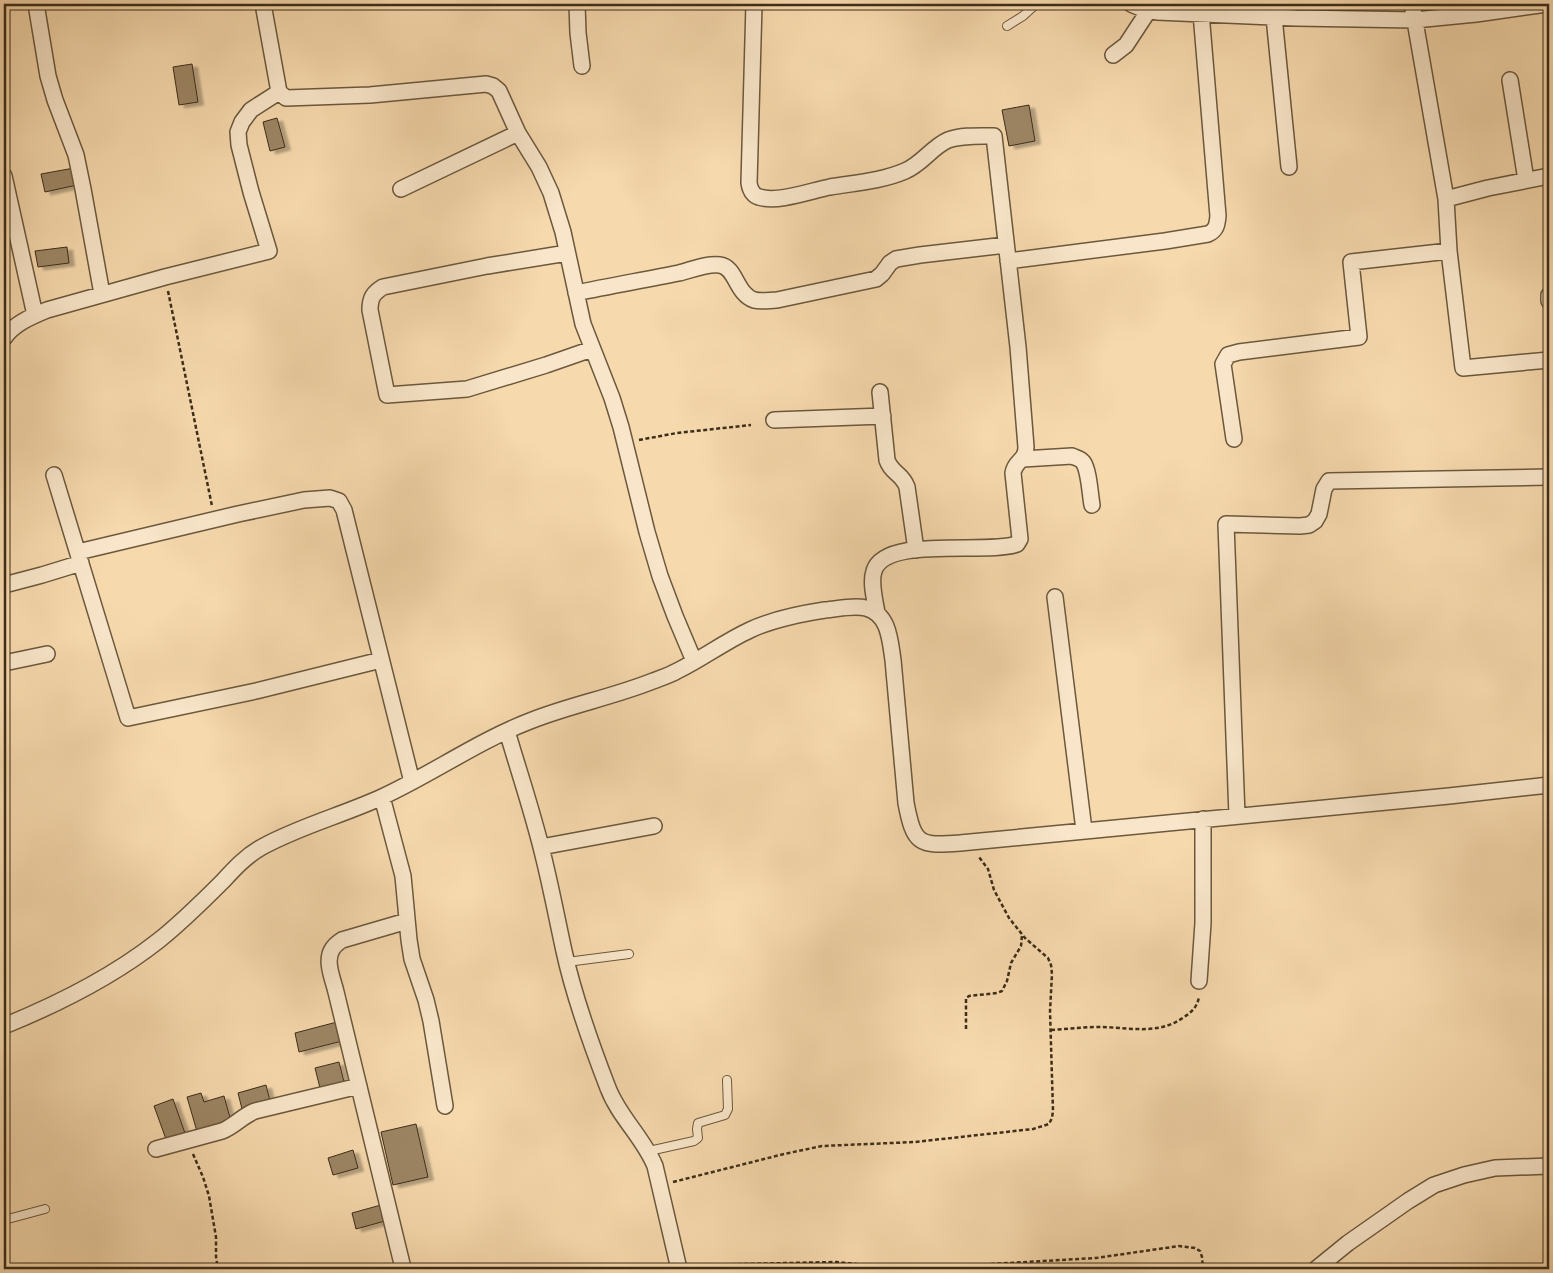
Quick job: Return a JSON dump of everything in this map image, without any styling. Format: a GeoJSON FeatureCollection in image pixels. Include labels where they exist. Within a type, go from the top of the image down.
{"type":"FeatureCollection","features":[{"type":"Feature","properties":{"kind":"street"},"geometry":{"type":"LineString","coordinates":[[36,4],[48,76],[76,155],[84,189],[102,294]]}},
{"type":"Feature","properties":{"kind":"street"},"geometry":{"type":"LineString","coordinates":[[263,4],[279,92],[286,98],[370,95],[486,84],[493,86],[499,91],[518,133],[549,187],[568,253],[583,324],[612,398],[660,576],[694,661]]}},
{"type":"Feature","properties":{"kind":"street"},"geometry":{"type":"LineString","coordinates":[[577,4],[582,66]]}},
{"type":"Feature","properties":{"kind":"street"},"geometry":{"type":"LineString","coordinates":[[754,4],[749,182],[751,191],[756,197],[766,199],[786,197],[881,178],[905,171],[917,165],[948,140],[974,136],[994,136],[1025,422],[1026,452],[1023,459],[1014,467],[1013,474],[1020,539],[1017,544],[1002,547],[951,547],[892,554],[881,560],[874,568],[872,577],[877,613]]}},
{"type":"Feature","properties":{"kind":"street"},"geometry":{"type":"LineString","coordinates":[[1131,4],[1149,10],[1201,9],[1274,17],[1415,20],[1547,4]]}},
{"type":"Feature","properties":{"kind":"street"},"geometry":{"type":"LineString","coordinates":[[1412,4],[1446,199],[1449,251],[1464,368],[1549,360]]}},
{"type":"Feature","properties":{"kind":"street"},"geometry":{"type":"LineString","coordinates":[[1008,261],[1165,242],[1213,231],[1216,227],[1218,216],[1201,9]]}},
{"type":"Feature","properties":{"kind":"street"},"geometry":{"type":"LineString","coordinates":[[1113,55],[1126,45],[1149,10]]}},
{"type":"Feature","properties":{"kind":"street"},"geometry":{"type":"LineString","coordinates":[[1274,17],[1289,167]]}},
{"type":"Feature","properties":{"kind":"street"},"geometry":{"type":"LineString","coordinates":[[1510,80],[1526,180]]}},
{"type":"Feature","properties":{"kind":"street"},"geometry":{"type":"LineString","coordinates":[[4,338],[18,325],[35,315],[102,294],[269,251],[251,192],[239,145],[238,132],[242,122],[251,110],[279,92]]}},
{"type":"Feature","properties":{"kind":"street"},"geometry":{"type":"LineString","coordinates":[[401,189],[518,133]]}},
{"type":"Feature","properties":{"kind":"street"},"geometry":{"type":"LineString","coordinates":[[4,176],[35,315]]}},
{"type":"Feature","properties":{"kind":"street"},"geometry":{"type":"LineString","coordinates":[[1446,199],[1549,176]]}},
{"type":"Feature","properties":{"kind":"street"},"geometry":{"type":"LineString","coordinates":[[576,293],[721,265],[729,269],[744,294],[753,300],[777,300],[876,279],[890,263],[904,258],[1006,245]]}},
{"type":"Feature","properties":{"kind":"street"},"geometry":{"type":"LineString","coordinates":[[1234,439],[1224,364],[1228,355],[1360,337],[1350,262],[1449,251]]}},
{"type":"Feature","properties":{"kind":"street"},"geometry":{"type":"LineString","coordinates":[[568,253],[487,266],[383,287],[375,292],[370,300],[370,310],[387,395],[467,389],[592,349]]}},
{"type":"Feature","properties":{"kind":"street"},"geometry":{"type":"LineString","coordinates":[[1549,295],[1549,301]]}},
{"type":"Feature","properties":{"kind":"street"},"geometry":{"type":"LineString","coordinates":[[880,392],[887,460],[889,467],[904,479],[908,487],[916,550]]}},
{"type":"Feature","properties":{"kind":"street"},"geometry":{"type":"LineString","coordinates":[[774,420],[883,416]]}},
{"type":"Feature","properties":{"kind":"street"},"geometry":{"type":"LineString","coordinates":[[1023,459],[1072,456],[1079,458],[1086,468],[1092,505]]}},
{"type":"Feature","properties":{"kind":"street"},"geometry":{"type":"LineString","coordinates":[[54,475],[128,718],[381,660]]}},
{"type":"Feature","properties":{"kind":"street"},"geometry":{"type":"LineString","coordinates":[[1237,816],[1226,524],[1309,525],[1315,521],[1324,490],[1329,481],[1549,477]]}},
{"type":"Feature","properties":{"kind":"street"},"geometry":{"type":"LineString","coordinates":[[4,585],[42,575],[79,558],[215,520],[304,500],[330,498],[339,501],[344,510],[412,782]]}},
{"type":"Feature","properties":{"kind":"street"},"geometry":{"type":"LineString","coordinates":[[1055,597],[1084,830]]}},
{"type":"Feature","properties":{"kind":"street"},"geometry":{"type":"LineString","coordinates":[[4,1026],[48,1008],[83,990],[114,972],[158,942],[241,862],[261,848],[382,797],[491,738],[530,720],[626,691],[678,671],[752,629],[780,618],[849,607],[865,608],[877,613],[885,623],[890,637],[906,803],[910,825],[915,835],[924,843],[935,845],[965,843],[1549,785]]}},
{"type":"Feature","properties":{"kind":"street"},"geometry":{"type":"LineString","coordinates":[[4,663],[47,654]]}},
{"type":"Feature","properties":{"kind":"street"},"geometry":{"type":"LineString","coordinates":[[507,731],[541,847],[567,962],[584,1020],[608,1090],[618,1109],[649,1151],[655,1166],[678,1267]]}},
{"type":"Feature","properties":{"kind":"street"},"geometry":{"type":"LineString","coordinates":[[382,797],[403,876],[412,959],[431,1021],[445,1106]]}},
{"type":"Feature","properties":{"kind":"street"},"geometry":{"type":"LineString","coordinates":[[1199,981],[1203,923],[1203,819]]}},
{"type":"Feature","properties":{"kind":"street"},"geometry":{"type":"LineString","coordinates":[[541,847],[654,826]]}},
{"type":"Feature","properties":{"kind":"street"},"geometry":{"type":"LineString","coordinates":[[403,1268],[330,968],[329,956],[333,947],[342,940],[407,921]]}},
{"type":"Feature","properties":{"kind":"street"},"geometry":{"type":"LineString","coordinates":[[156,1149],[230,1128],[247,1114],[255,1111],[359,1086]]}},
{"type":"Feature","properties":{"kind":"street"},"geometry":{"type":"LineString","coordinates":[[1316,1269],[1348,1243],[1434,1185],[1464,1175],[1495,1168],[1549,1166]]}},
{"type":"Feature","properties":{"kind":"lane"},"geometry":{"type":"LineString","coordinates":[[1006,26],[1023,16],[1036,4]]}},
{"type":"Feature","properties":{"kind":"lane"},"geometry":{"type":"LineString","coordinates":[[567,962],[629,954]]}},
{"type":"Feature","properties":{"kind":"lane"},"geometry":{"type":"LineString","coordinates":[[649,1151],[694,1141],[698,1138],[698,1123],[725,1115],[728,1109],[727,1080]]}},
{"type":"Feature","properties":{"kind":"lane"},"geometry":{"type":"LineString","coordinates":[[4,1220],[45,1209]]}},
{"type":"Feature","properties":{"kind":"path"},"geometry":{"type":"LineString","coordinates":[[165,277],[215,520]]}},
{"type":"Feature","properties":{"kind":"path"},"geometry":{"type":"LineString","coordinates":[[625,442],[677,433],[751,424]]}},
{"type":"Feature","properties":{"kind":"path"},"geometry":{"type":"LineString","coordinates":[[660,1185],[803,1149],[839,1145],[915,1142],[1019,1131],[1043,1127],[1049,1124],[1053,1111],[1050,1011],[1051,965],[1048,958],[1022,935],[1009,918],[994,890],[988,869],[965,843]]}},
{"type":"Feature","properties":{"kind":"path"},"geometry":{"type":"LineString","coordinates":[[966,1029],[966,998],[1002,991],[1011,963],[1021,946],[1022,935]]}},
{"type":"Feature","properties":{"kind":"path"},"geometry":{"type":"LineString","coordinates":[[1051,1030],[1099,1027],[1148,1030],[1171,1025],[1181,1020],[1196,1007],[1199,1000],[1199,981]]}},
{"type":"Feature","properties":{"kind":"path"},"geometry":{"type":"LineString","coordinates":[[190,1140],[195,1161],[209,1196],[216,1237],[218,1269]]}},
{"type":"Feature","properties":{"kind":"path"},"geometry":{"type":"LineString","coordinates":[[678,1267],[751,1263],[836,1262],[876,1266],[973,1265],[1090,1258],[1179,1246],[1195,1248],[1200,1251],[1203,1269]]}},
{"type":"Feature","properties":{"kind":"building"},"geometry":{"type":"Polygon","coordinates":[[[192,64],[198,102],[179,105],[173,67],[192,64]]]}},
{"type":"Feature","properties":{"kind":"building"},"geometry":{"type":"Polygon","coordinates":[[[1029,105],[1035,141],[1009,146],[1002,110],[1029,105]]]}},
{"type":"Feature","properties":{"kind":"building"},"geometry":{"type":"Polygon","coordinates":[[[277,118],[285,147],[270,151],[263,122],[277,118]]]}},
{"type":"Feature","properties":{"kind":"building"},"geometry":{"type":"Polygon","coordinates":[[[74,168],[77,185],[45,192],[41,174],[74,168]]]}},
{"type":"Feature","properties":{"kind":"building"},"geometry":{"type":"Polygon","coordinates":[[[67,247],[69,263],[38,267],[35,251],[67,247]]]}},
{"type":"Feature","properties":{"kind":"building"},"geometry":{"type":"Polygon","coordinates":[[[337,1022],[342,1041],[299,1052],[295,1033],[337,1022]]]}},
{"type":"Feature","properties":{"kind":"building"},"geometry":{"type":"Polygon","coordinates":[[[339,1062],[345,1086],[321,1092],[315,1068],[339,1062]]]}},
{"type":"Feature","properties":{"kind":"building"},"geometry":{"type":"Polygon","coordinates":[[[266,1085],[270,1101],[242,1109],[238,1093],[266,1085]]]}},
{"type":"Feature","properties":{"kind":"building"},"geometry":{"type":"Polygon","coordinates":[[[201,1093],[204,1102],[224,1096],[232,1125],[198,1135],[187,1097],[201,1093]]]}},
{"type":"Feature","properties":{"kind":"building"},"geometry":{"type":"Polygon","coordinates":[[[173,1099],[186,1136],[167,1142],[154,1106],[173,1099]]]}},
{"type":"Feature","properties":{"kind":"building"},"geometry":{"type":"Polygon","coordinates":[[[416,1124],[428,1177],[393,1185],[381,1132],[416,1124]]]}},
{"type":"Feature","properties":{"kind":"building"},"geometry":{"type":"Polygon","coordinates":[[[353,1150],[358,1168],[333,1175],[328,1158],[353,1150]]]}},
{"type":"Feature","properties":{"kind":"building"},"geometry":{"type":"Polygon","coordinates":[[[381,1205],[385,1221],[356,1229],[352,1213],[381,1205]]]}}]}
